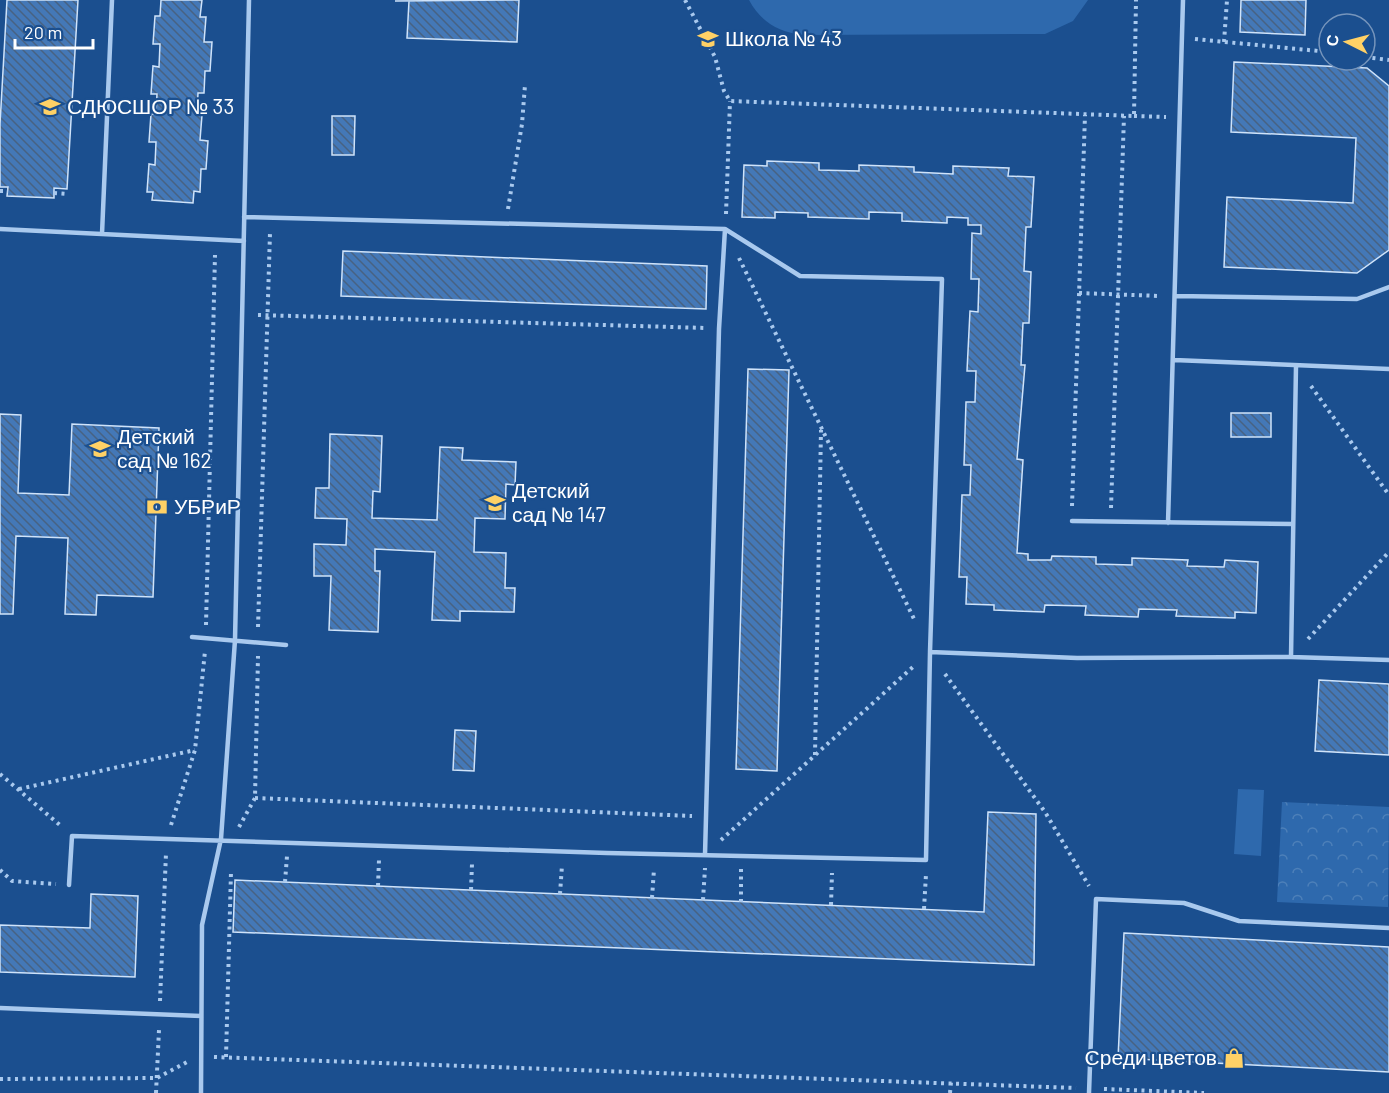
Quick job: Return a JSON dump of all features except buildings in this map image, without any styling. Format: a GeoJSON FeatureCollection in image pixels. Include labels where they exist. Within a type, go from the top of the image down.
{"type":"FeatureCollection","features":[{"type":"Feature","properties":{"kind":"lane"},"geometry":{"type":"LineString","coordinates":[[102,234],[112,0]]}},
{"type":"Feature","properties":{"kind":"lane"},"geometry":{"type":"LineString","coordinates":[[201,1093],[202,925],[221,839],[235,640],[249,0]]}},
{"type":"Feature","properties":{"kind":"lane"},"geometry":{"type":"LineString","coordinates":[[1168,523],[1183,0]]}},
{"type":"Feature","properties":{"kind":"lane"},"geometry":{"type":"LineString","coordinates":[[69,885],[72,836],[927,860],[930,652],[942,279],[801,276],[725,230],[244,217]]}},
{"type":"Feature","properties":{"kind":"lane"},"geometry":{"type":"LineString","coordinates":[[0,229],[244,241]]}},
{"type":"Feature","properties":{"kind":"lane"},"geometry":{"type":"LineString","coordinates":[[705,855],[719,329],[725,230]]}},
{"type":"Feature","properties":{"kind":"lane"},"geometry":{"type":"LineString","coordinates":[[1176,296],[1358,299],[1389,287]]}},
{"type":"Feature","properties":{"kind":"lane"},"geometry":{"type":"LineString","coordinates":[[1174,360],[1389,369]]}},
{"type":"Feature","properties":{"kind":"lane"},"geometry":{"type":"LineString","coordinates":[[1291,657],[1296,366]]}},
{"type":"Feature","properties":{"kind":"lane"},"geometry":{"type":"LineString","coordinates":[[1072,521],[1293,524]]}},
{"type":"Feature","properties":{"kind":"lane"},"geometry":{"type":"LineString","coordinates":[[192,637],[286,645]]}},
{"type":"Feature","properties":{"kind":"lane"},"geometry":{"type":"LineString","coordinates":[[930,652],[1077,658],[1291,657],[1389,660]]}},
{"type":"Feature","properties":{"kind":"lane"},"geometry":{"type":"LineString","coordinates":[[1089,1091],[1096,899],[1184,903],[1239,921],[1389,928]]}},
{"type":"Feature","properties":{"kind":"lane"},"geometry":{"type":"LineString","coordinates":[[0,1008],[201,1016]]}},
{"type":"Feature","properties":{"kind":"path"},"geometry":{"type":"LineString","coordinates":[[685,0],[716,57],[724,91],[730,101],[725,230],[930,652],[1045,812],[1096,899]]}},
{"type":"Feature","properties":{"kind":"path"},"geometry":{"type":"LineString","coordinates":[[1134,116],[1136,0]]}},
{"type":"Feature","properties":{"kind":"path"},"geometry":{"type":"LineString","coordinates":[[1224,42],[1227,0]]}},
{"type":"Feature","properties":{"kind":"path"},"geometry":{"type":"LineString","coordinates":[[1182,37],[1317,51]]}},
{"type":"Feature","properties":{"kind":"path"},"geometry":{"type":"LineString","coordinates":[[505,224],[522,124],[525,85]]}},
{"type":"Feature","properties":{"kind":"path"},"geometry":{"type":"LineString","coordinates":[[730,101],[1085,116],[1180,117]]}},
{"type":"Feature","properties":{"kind":"path"},"geometry":{"type":"LineString","coordinates":[[1072,521],[1085,116]]}},
{"type":"Feature","properties":{"kind":"path"},"geometry":{"type":"LineString","coordinates":[[1111,522],[1124,116]]}},
{"type":"Feature","properties":{"kind":"path"},"geometry":{"type":"LineString","coordinates":[[0,191],[8,191]]}},
{"type":"Feature","properties":{"kind":"path"},"geometry":{"type":"LineString","coordinates":[[54,193],[67,194]]}},
{"type":"Feature","properties":{"kind":"path"},"geometry":{"type":"LineString","coordinates":[[156,1093],[166,838],[195,750],[206,638],[216,239]]}},
{"type":"Feature","properties":{"kind":"path"},"geometry":{"type":"LineString","coordinates":[[1079,293],[1176,296]]}},
{"type":"Feature","properties":{"kind":"path"},"geometry":{"type":"LineString","coordinates":[[242,314],[719,329]]}},
{"type":"Feature","properties":{"kind":"path"},"geometry":{"type":"LineString","coordinates":[[1296,366],[1389,495]]}},
{"type":"Feature","properties":{"kind":"path"},"geometry":{"type":"LineString","coordinates":[[815,756],[821,427]]}},
{"type":"Feature","properties":{"kind":"path"},"geometry":{"type":"LineString","coordinates":[[1291,657],[1389,552]]}},
{"type":"Feature","properties":{"kind":"path"},"geometry":{"type":"LineString","coordinates":[[703,900],[705,855],[930,652]]}},
{"type":"Feature","properties":{"kind":"path"},"geometry":{"type":"LineString","coordinates":[[19,789],[195,750]]}},
{"type":"Feature","properties":{"kind":"path"},"geometry":{"type":"LineString","coordinates":[[0,774],[72,836]]}},
{"type":"Feature","properties":{"kind":"path"},"geometry":{"type":"LineString","coordinates":[[255,798],[706,816]]}},
{"type":"Feature","properties":{"kind":"path"},"geometry":{"type":"LineString","coordinates":[[285,882],[287,841]]}},
{"type":"Feature","properties":{"kind":"path"},"geometry":{"type":"LineString","coordinates":[[378,886],[380,845]]}},
{"type":"Feature","properties":{"kind":"path"},"geometry":{"type":"LineString","coordinates":[[471,890],[472,848]]}},
{"type":"Feature","properties":{"kind":"path"},"geometry":{"type":"LineString","coordinates":[[560,894],[562,851]]}},
{"type":"Feature","properties":{"kind":"path"},"geometry":{"type":"LineString","coordinates":[[652,898],[655,854]]}},
{"type":"Feature","properties":{"kind":"path"},"geometry":{"type":"LineString","coordinates":[[741,856],[741,902]]}},
{"type":"Feature","properties":{"kind":"path"},"geometry":{"type":"LineString","coordinates":[[831,905],[833,858]]}},
{"type":"Feature","properties":{"kind":"path"},"geometry":{"type":"LineString","coordinates":[[924,909],[927,860]]}},
{"type":"Feature","properties":{"kind":"path"},"geometry":{"type":"LineString","coordinates":[[0,870],[12,881],[69,885]]}},
{"type":"Feature","properties":{"kind":"path"},"geometry":{"type":"LineString","coordinates":[[0,1079],[157,1078],[200,1055],[951,1082],[1089,1091],[1204,1093]]}},
{"type":"Feature","properties":{"kind":"path"},"geometry":{"type":"LineString","coordinates":[[950,1093],[951,1082]]}},
{"type":"Feature","properties":{"kind":"green space"},"geometry":{"type":"Polygon","coordinates":[[[749,0],[1088,0],[1073,21],[1045,34],[803,35],[771,25],[749,0]]]}},
{"type":"Feature","properties":{"kind":"green space"},"geometry":{"type":"Polygon","coordinates":[[[1238,789],[1264,790],[1261,856],[1234,854],[1238,789]]]}},
{"type":"Feature","properties":{"kind":"green space"},"geometry":{"type":"Polygon","coordinates":[[[1282,802],[1389,807],[1388,907],[1277,902],[1282,802]]]}},
{"type":"Feature","properties":{"kind":"place","name":"Школа № 43"},"geometry":{"type":"Point","coordinates":[708,39]}},
{"type":"Feature","properties":{"kind":"place","name":"СДЮСШОР № 33"},"geometry":{"type":"Point","coordinates":[50,107]}},
{"type":"Feature","properties":{"kind":"place","name":"Детский сад № 162"},"geometry":{"type":"Point","coordinates":[100,449]}},
{"type":"Feature","properties":{"kind":"place","name":"Детский сад № 147"},"geometry":{"type":"Point","coordinates":[495,503]}},
{"type":"Feature","properties":{"kind":"place","name":"УБРиР"},"geometry":{"type":"Point","coordinates":[157,507]}},
{"type":"Feature","properties":{"kind":"place","name":"Среди цветов"},"geometry":{"type":"Point","coordinates":[1234,1058]}}]}
